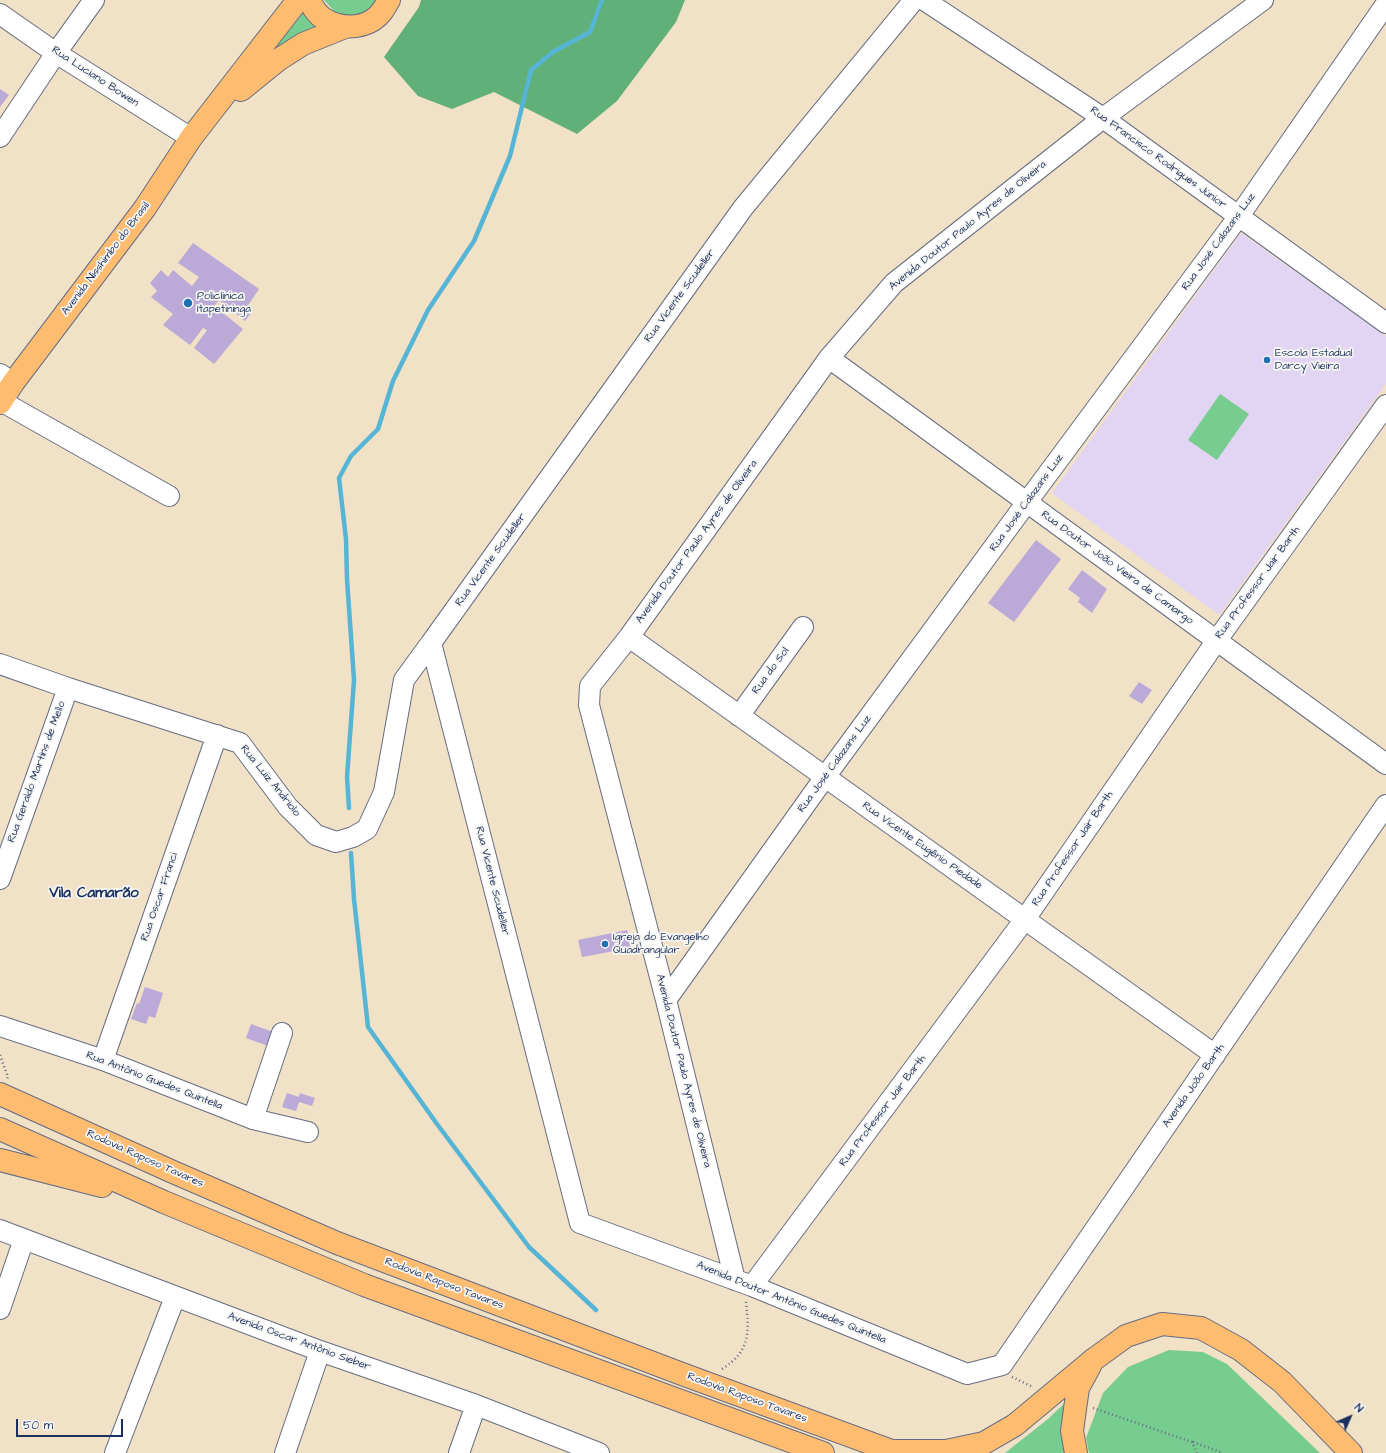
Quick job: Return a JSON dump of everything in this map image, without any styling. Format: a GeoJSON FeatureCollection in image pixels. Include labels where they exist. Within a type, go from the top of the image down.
{"type":"FeatureCollection","features":[{"type":"Feature","properties":{"kind":"main road","name":"Avenida Nisshimbo do Brasil"},"geometry":{"type":"LineString","coordinates":[[1,402],[6,378],[145,208],[191,138],[211,115],[298,0]]}},
{"type":"Feature","properties":{"kind":"main road"},"geometry":{"type":"LineString","coordinates":[[310,0],[311,4],[320,15],[331,23],[345,27]]}},
{"type":"Feature","properties":{"kind":"main road","name":"Avenida Nisshimbo do Brasil"},"geometry":{"type":"LineString","coordinates":[[211,115],[278,60],[303,44],[345,27],[360,25],[374,19],[385,9],[389,0]]}},
{"type":"Feature","properties":{"kind":"main road","name":"Rodovia Raposo Tavares"},"geometry":{"type":"LineString","coordinates":[[2,1095],[173,1172],[337,1243],[700,1381],[894,1452]]}},
{"type":"Feature","properties":{"kind":"main road"},"geometry":{"type":"LineString","coordinates":[[0,1130],[164,1202],[364,1285],[823,1453]]}},
{"type":"Feature","properties":{"kind":"main road"},"geometry":{"type":"LineString","coordinates":[[0,1160],[164,1202]]}},
{"type":"Feature","properties":{"kind":"main road"},"geometry":{"type":"LineString","coordinates":[[894,1452],[946,1451],[984,1443],[1015,1425],[1093,1360],[1126,1336],[1162,1324],[1201,1328],[1241,1350],[1282,1382],[1351,1453]]}},
{"type":"Feature","properties":{"kind":"main road"},"geometry":{"type":"LineString","coordinates":[[1076,1453],[1072,1431],[1078,1388],[1093,1360]]}},
{"type":"Feature","properties":{"kind":"street"},"geometry":{"type":"LineString","coordinates":[[0,137],[56,53],[94,0]]}},
{"type":"Feature","properties":{"kind":"street","name":"Rua Vicente Scudeller"},"geometry":{"type":"LineString","coordinates":[[580,1223],[431,643],[743,208],[914,0]]}},
{"type":"Feature","properties":{"kind":"street","name":"Rua Francisco Rodrigues Júnior"},"geometry":{"type":"LineString","coordinates":[[924,0],[1103,118],[1386,323]]}},
{"type":"Feature","properties":{"kind":"street","name":"Avenida Doutor Paulo Ayres de Oliveira"},"geometry":{"type":"LineString","coordinates":[[744,1283],[666,1000],[589,705],[590,686],[629,636],[829,358],[894,283],[1103,118],[1263,0]]}},
{"type":"Feature","properties":{"kind":"street","name":"Rua José Calazans Luz"},"geometry":{"type":"LineString","coordinates":[[666,1000],[826,777],[1239,216],[1386,4]]}},
{"type":"Feature","properties":{"kind":"street","name":"Rua Luciano Bowen"},"geometry":{"type":"LineString","coordinates":[[0,14],[56,53],[191,138]]}},
{"type":"Feature","properties":{"kind":"street","name":"Rua Doutor João Vieira de Camargo"},"geometry":{"type":"LineString","coordinates":[[829,358],[1386,764]]}},
{"type":"Feature","properties":{"kind":"street"},"geometry":{"type":"LineString","coordinates":[[1,402],[169,496]]}},
{"type":"Feature","properties":{"kind":"street","name":"Rua Professor Jair Barth"},"geometry":{"type":"LineString","coordinates":[[744,1283],[1025,919],[1216,640],[1386,405]]}},
{"type":"Feature","properties":{"kind":"street","name":"Rua do Sol"},"geometry":{"type":"LineString","coordinates":[[739,716],[803,626]]}},
{"type":"Feature","properties":{"kind":"street","name":"Rua Vicente Eugênio Piedade"},"geometry":{"type":"LineString","coordinates":[[629,636],[1215,1055]]}},
{"type":"Feature","properties":{"kind":"street","name":"Rua Luiz Andriolo"},"geometry":{"type":"LineString","coordinates":[[0,664],[68,688],[240,742],[288,807],[316,835],[336,842],[353,837],[367,829],[384,792],[404,680],[431,643]]}},
{"type":"Feature","properties":{"kind":"street","name":"Rua Geraldo Martins de Mello"},"geometry":{"type":"LineString","coordinates":[[0,879],[4,852],[68,688]]}},
{"type":"Feature","properties":{"kind":"street","name":"Rua Oscar Franci"},"geometry":{"type":"LineString","coordinates":[[103,1060],[217,735]]}},
{"type":"Feature","properties":{"kind":"street","name":"Avenida João Barth"},"geometry":{"type":"LineString","coordinates":[[997,1366],[1215,1055],[1386,805]]}},
{"type":"Feature","properties":{"kind":"street","name":"Rua Antônio Guedes Quintella"},"geometry":{"type":"LineString","coordinates":[[0,1026],[103,1060],[253,1119],[308,1132]]}},
{"type":"Feature","properties":{"kind":"street"},"geometry":{"type":"LineString","coordinates":[[253,1119],[282,1033]]}},
{"type":"Feature","properties":{"kind":"street","name":"Avenida Doutor Antônio Guedes Quintella"},"geometry":{"type":"LineString","coordinates":[[580,1223],[744,1283],[967,1374],[997,1366]]}},
{"type":"Feature","properties":{"kind":"street","name":"Avenida Oscar Antônio Sieber"},"geometry":{"type":"LineString","coordinates":[[0,1230],[320,1351],[476,1404],[599,1453]]}},
{"type":"Feature","properties":{"kind":"street"},"geometry":{"type":"LineString","coordinates":[[0,1309],[24,1239]]}},
{"type":"Feature","properties":{"kind":"street"},"geometry":{"type":"LineString","coordinates":[[115,1453],[175,1297]]}},
{"type":"Feature","properties":{"kind":"street"},"geometry":{"type":"LineString","coordinates":[[285,1453],[320,1351]]}},
{"type":"Feature","properties":{"kind":"street"},"geometry":{"type":"LineString","coordinates":[[459,1453],[476,1404]]}},
{"type":"Feature","properties":{"kind":"path"},"geometry":{"type":"LineString","coordinates":[[0,1055],[8,1076],[2,1095]]}},
{"type":"Feature","properties":{"kind":"path"},"geometry":{"type":"LineString","coordinates":[[700,1381],[723,1369],[740,1355],[745,1343],[748,1326],[744,1283]]}},
{"type":"Feature","properties":{"kind":"path"},"geometry":{"type":"LineString","coordinates":[[997,1366],[1051,1395]]}},
{"type":"Feature","properties":{"kind":"path"},"geometry":{"type":"LineString","coordinates":[[1076,1402],[1223,1453]]}},
{"type":"Feature","properties":{"kind":"path"},"geometry":{"type":"LineString","coordinates":[[1192,1442],[1198,1453]]}},
{"type":"Feature","properties":{"kind":"shaded area","name":"Escola Estadual Darcy Vieira"},"geometry":{"type":"Polygon","coordinates":[[[1241,233],[1386,336],[1386,384],[1219,615],[1052,493],[1241,233]]]}},
{"type":"Feature","properties":{"kind":"green space"},"geometry":{"type":"Polygon","coordinates":[[[324,0],[379,0],[366,13],[349,16],[341,15],[334,11],[324,0]]]}},
{"type":"Feature","properties":{"kind":"green space"},"geometry":{"type":"Polygon","coordinates":[[[421,0],[685,0],[676,22],[617,101],[577,134],[494,92],[452,109],[418,96],[384,57],[419,7],[421,0]]]}},
{"type":"Feature","properties":{"kind":"green space"},"geometry":{"type":"Polygon","coordinates":[[[301,2],[307,18],[317,28],[242,83],[301,2]]]}},
{"type":"Feature","properties":{"kind":"green space"},"geometry":{"type":"Polygon","coordinates":[[[1220,394],[1249,414],[1217,460],[1188,440],[1220,394]]]}},
{"type":"Feature","properties":{"kind":"green space"},"geometry":{"type":"Polygon","coordinates":[[[1169,1350],[1203,1352],[1227,1364],[1320,1453],[1089,1453],[1086,1438],[1103,1393],[1128,1367],[1169,1350]]]}},
{"type":"Feature","properties":{"kind":"green space"},"geometry":{"type":"Polygon","coordinates":[[[1072,1396],[1067,1453],[1005,1453],[1048,1419],[1072,1396]]]}},
{"type":"Feature","properties":{"kind":"building"},"geometry":{"type":"Polygon","coordinates":[[[0,89],[9,95],[0,107],[0,89]]]}},
{"type":"Feature","properties":{"kind":"building","name":"Policlínica Itapetininga"},"geometry":{"type":"Polygon","coordinates":[[[193,243],[259,289],[247,307],[252,312],[245,321],[219,300],[214,306],[243,329],[214,364],[194,348],[207,330],[203,328],[190,345],[163,325],[173,314],[151,297],[157,291],[150,283],[161,270],[168,277],[173,270],[192,286],[199,277],[178,263],[193,243]]]}},
{"type":"Feature","properties":{"kind":"building"},"geometry":{"type":"Polygon","coordinates":[[[1036,540],[1061,559],[1014,622],[988,603],[1036,540]]]}},
{"type":"Feature","properties":{"kind":"building"},"geometry":{"type":"Polygon","coordinates":[[[1082,570],[1107,589],[1092,613],[1078,602],[1080,598],[1068,589],[1082,570]]]}},
{"type":"Feature","properties":{"kind":"building"},"geometry":{"type":"Polygon","coordinates":[[[1139,682],[1152,690],[1142,704],[1129,696],[1139,682]]]}},
{"type":"Feature","properties":{"kind":"building","name":"Igreja do Evangelho Quadrangular"},"geometry":{"type":"Polygon","coordinates":[[[627,930],[631,948],[582,957],[578,940],[627,930]]]}},
{"type":"Feature","properties":{"kind":"building"},"geometry":{"type":"Polygon","coordinates":[[[145,987],[163,993],[155,1018],[149,1016],[146,1024],[131,1019],[137,1003],[139,1004],[145,987]]]}},
{"type":"Feature","properties":{"kind":"building"},"geometry":{"type":"Polygon","coordinates":[[[251,1024],[273,1032],[268,1046],[246,1038],[251,1024]]]}},
{"type":"Feature","properties":{"kind":"building"},"geometry":{"type":"Polygon","coordinates":[[[287,1093],[299,1097],[300,1093],[315,1098],[312,1106],[299,1102],[296,1111],[282,1107],[287,1093]]]}},
{"type":"Feature","properties":{"kind":"waterway"},"geometry":{"type":"LineString","coordinates":[[349,808],[347,777],[354,680],[347,579],[346,539],[339,478],[351,456],[378,429],[393,381],[428,310],[474,241],[510,156],[531,70],[553,52],[590,32],[602,0]]}},
{"type":"Feature","properties":{"kind":"waterway"},"geometry":{"type":"LineString","coordinates":[[351,853],[354,899],[368,1027],[437,1124],[529,1247],[596,1310]]}},
{"type":"Feature","properties":{"kind":"place","name":"Policlínica Itapetininga"},"geometry":{"type":"Point","coordinates":[188,303]}},
{"type":"Feature","properties":{"kind":"place","name":"Escola Estadual Darcy Vieira"},"geometry":{"type":"Point","coordinates":[1267,360]}},
{"type":"Feature","properties":{"kind":"place","name":"Igreja do Evangelho Quadrangular"},"geometry":{"type":"Point","coordinates":[605,944]}},
{"type":"Feature","properties":{"kind":"district","name":"Vila Camarão"},"geometry":{"type":"Point","coordinates":[94,894]}}]}
